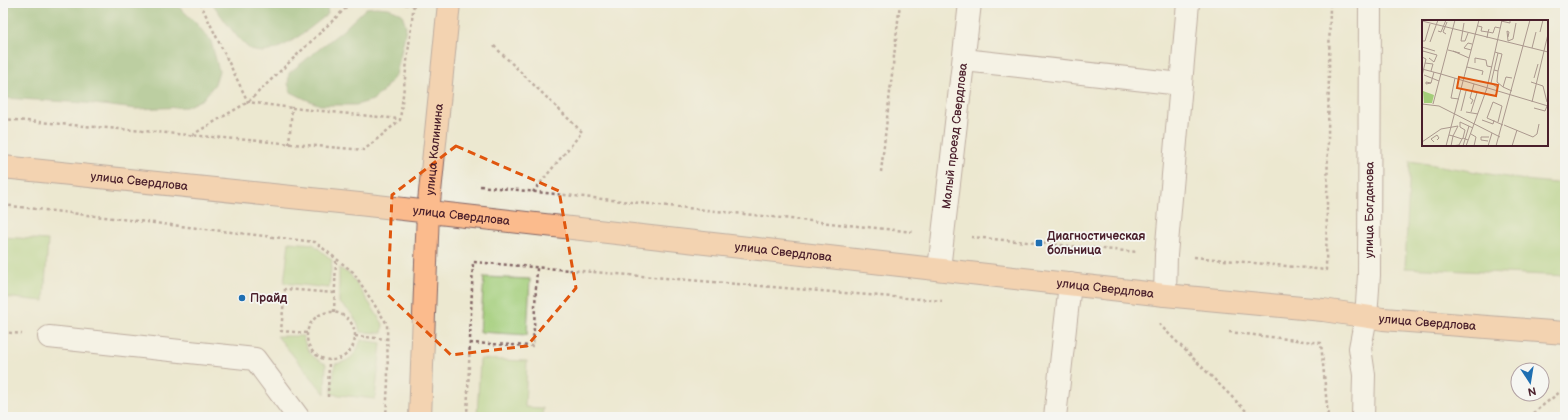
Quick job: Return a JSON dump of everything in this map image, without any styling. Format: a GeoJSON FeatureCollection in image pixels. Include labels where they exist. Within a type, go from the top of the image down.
{"type":"FeatureCollection","features":[{"type":"Feature","properties":{"kind":"main road","name":"улица Калинина"},"geometry":{"type":"LineString","coordinates":[[420,417],[428,212],[449,3]]}},
{"type":"Feature","properties":{"kind":"main road","name":"улица Свердлова"},"geometry":{"type":"LineString","coordinates":[[3,167],[428,212],[1165,295],[1323,310],[1366,317],[1565,333]]}},
{"type":"Feature","properties":{"kind":"street","name":"Малый проезд Свердлова"},"geometry":{"type":"LineString","coordinates":[[939,269],[970,3]]}},
{"type":"Feature","properties":{"kind":"street"},"geometry":{"type":"LineString","coordinates":[[1165,295],[1166,255],[1188,3]]}},
{"type":"Feature","properties":{"kind":"street","name":"улица Богданова"},"geometry":{"type":"LineString","coordinates":[[1363,417],[1364,375],[1360,348],[1366,317],[1369,275],[1370,3]]}},
{"type":"Feature","properties":{"kind":"street"},"geometry":{"type":"LineString","coordinates":[[964,60],[1181,84]]}},
{"type":"Feature","properties":{"kind":"street"},"geometry":{"type":"LineString","coordinates":[[1055,417],[1070,284]]}},
{"type":"Feature","properties":{"kind":"street"},"geometry":{"type":"LineString","coordinates":[[49,337],[254,358],[298,417]]}},
{"type":"Feature","properties":{"kind":"path"},"geometry":{"type":"LineString","coordinates":[[200,3],[248,102]]}},
{"type":"Feature","properties":{"kind":"path"},"geometry":{"type":"LineString","coordinates":[[191,135],[248,102],[351,3]]}},
{"type":"Feature","properties":{"kind":"path"},"geometry":{"type":"LineString","coordinates":[[3,119],[364,150],[400,120],[414,4],[393,3]]}},
{"type":"Feature","properties":{"kind":"path"},"geometry":{"type":"LineString","coordinates":[[881,172],[900,3]]}},
{"type":"Feature","properties":{"kind":"path"},"geometry":{"type":"LineString","coordinates":[[480,186],[943,235],[1326,270],[1330,3]]}},
{"type":"Feature","properties":{"kind":"path"},"geometry":{"type":"LineString","coordinates":[[494,46],[582,132],[533,192]]}},
{"type":"Feature","properties":{"kind":"path"},"geometry":{"type":"LineString","coordinates":[[248,102],[400,120]]}},
{"type":"Feature","properties":{"kind":"path"},"geometry":{"type":"LineString","coordinates":[[289,144],[292,108]]}},
{"type":"Feature","properties":{"kind":"path"},"geometry":{"type":"LineString","coordinates":[[3,204],[315,242],[353,272],[387,324],[388,381],[386,417]]}},
{"type":"Feature","properties":{"kind":"path"},"geometry":{"type":"LineString","coordinates":[[334,312],[336,259]]}},
{"type":"Feature","properties":{"kind":"path"},"geometry":{"type":"LineString","coordinates":[[466,417],[473,262],[950,301]]}},
{"type":"Feature","properties":{"kind":"path"},"geometry":{"type":"LineString","coordinates":[[470,343],[533,346],[537,268]]}},
{"type":"Feature","properties":{"kind":"path"},"geometry":{"type":"LineString","coordinates":[[307,333],[281,331],[285,289],[334,293]]}},
{"type":"Feature","properties":{"kind":"path"},"geometry":{"type":"LineString","coordinates":[[334,312],[342,314],[348,319],[353,326],[355,336],[352,349],[346,355],[340,359],[329,360],[317,356],[312,351],[308,344],[307,333],[312,321],[318,315],[334,312]]}},
{"type":"Feature","properties":{"kind":"path"},"geometry":{"type":"LineString","coordinates":[[1166,324],[1159,323],[1252,417]]}},
{"type":"Feature","properties":{"kind":"path"},"geometry":{"type":"LineString","coordinates":[[1228,332],[1321,343],[1328,417]]}},
{"type":"Feature","properties":{"kind":"path"},"geometry":{"type":"LineString","coordinates":[[355,336],[387,339]]}},
{"type":"Feature","properties":{"kind":"path"},"geometry":{"type":"LineString","coordinates":[[328,397],[329,360]]}},
{"type":"Feature","properties":{"kind":"path"},"geometry":{"type":"LineString","coordinates":[[1528,417],[1565,388]]}},
{"type":"Feature","properties":{"kind":"highlighted area"},"geometry":{"type":"Polygon","coordinates":[[[456,146],[559,191],[576,288],[527,346],[451,355],[388,295],[392,195],[456,146]]]}},
{"type":"Feature","properties":{"kind":"green space"},"geometry":{"type":"Polygon","coordinates":[[[3,3],[168,3],[178,6],[195,22],[211,41],[219,71],[215,84],[203,99],[186,107],[136,109],[85,103],[3,98],[3,3]]]}},
{"type":"Feature","properties":{"kind":"green space"},"geometry":{"type":"Polygon","coordinates":[[[212,3],[322,3],[327,7],[328,14],[292,41],[271,50],[261,52],[252,50],[242,42],[212,3]]]}},
{"type":"Feature","properties":{"kind":"green space"},"geometry":{"type":"Polygon","coordinates":[[[366,8],[389,8],[402,14],[406,26],[396,75],[383,91],[373,100],[356,105],[320,105],[291,92],[288,84],[289,73],[342,31],[366,8]]]}},
{"type":"Feature","properties":{"kind":"green space"},"geometry":{"type":"Polygon","coordinates":[[[1410,161],[1525,180],[1555,183],[1565,181],[1565,276],[1405,268],[1410,161]]]}},
{"type":"Feature","properties":{"kind":"green space"},"geometry":{"type":"Polygon","coordinates":[[[3,237],[48,240],[44,301],[3,297],[3,237]]]}},
{"type":"Feature","properties":{"kind":"green space"},"geometry":{"type":"Polygon","coordinates":[[[289,242],[313,244],[332,260],[329,288],[284,283],[289,242]]]}},
{"type":"Feature","properties":{"kind":"green space"},"geometry":{"type":"Polygon","coordinates":[[[339,268],[350,274],[383,324],[382,333],[360,332],[352,315],[339,303],[339,268]]]}},
{"type":"Feature","properties":{"kind":"green space"},"geometry":{"type":"Polygon","coordinates":[[[484,277],[530,279],[527,335],[480,332],[484,277]]]}},
{"type":"Feature","properties":{"kind":"green space"},"geometry":{"type":"Polygon","coordinates":[[[277,336],[303,336],[310,353],[326,364],[325,394],[277,336]]]}},
{"type":"Feature","properties":{"kind":"green space"},"geometry":{"type":"Polygon","coordinates":[[[361,340],[381,343],[375,399],[331,394],[335,364],[352,357],[361,340]]]}},
{"type":"Feature","properties":{"kind":"green space"},"geometry":{"type":"Polygon","coordinates":[[[480,359],[527,361],[525,407],[543,408],[542,417],[477,417],[480,359]]]}},
{"type":"Feature","properties":{"kind":"place","name":"Диагностическая больница"},"geometry":{"type":"Point","coordinates":[1039,243]}},
{"type":"Feature","properties":{"kind":"place","name":"Прайд"},"geometry":{"type":"Point","coordinates":[242,298]}}]}
